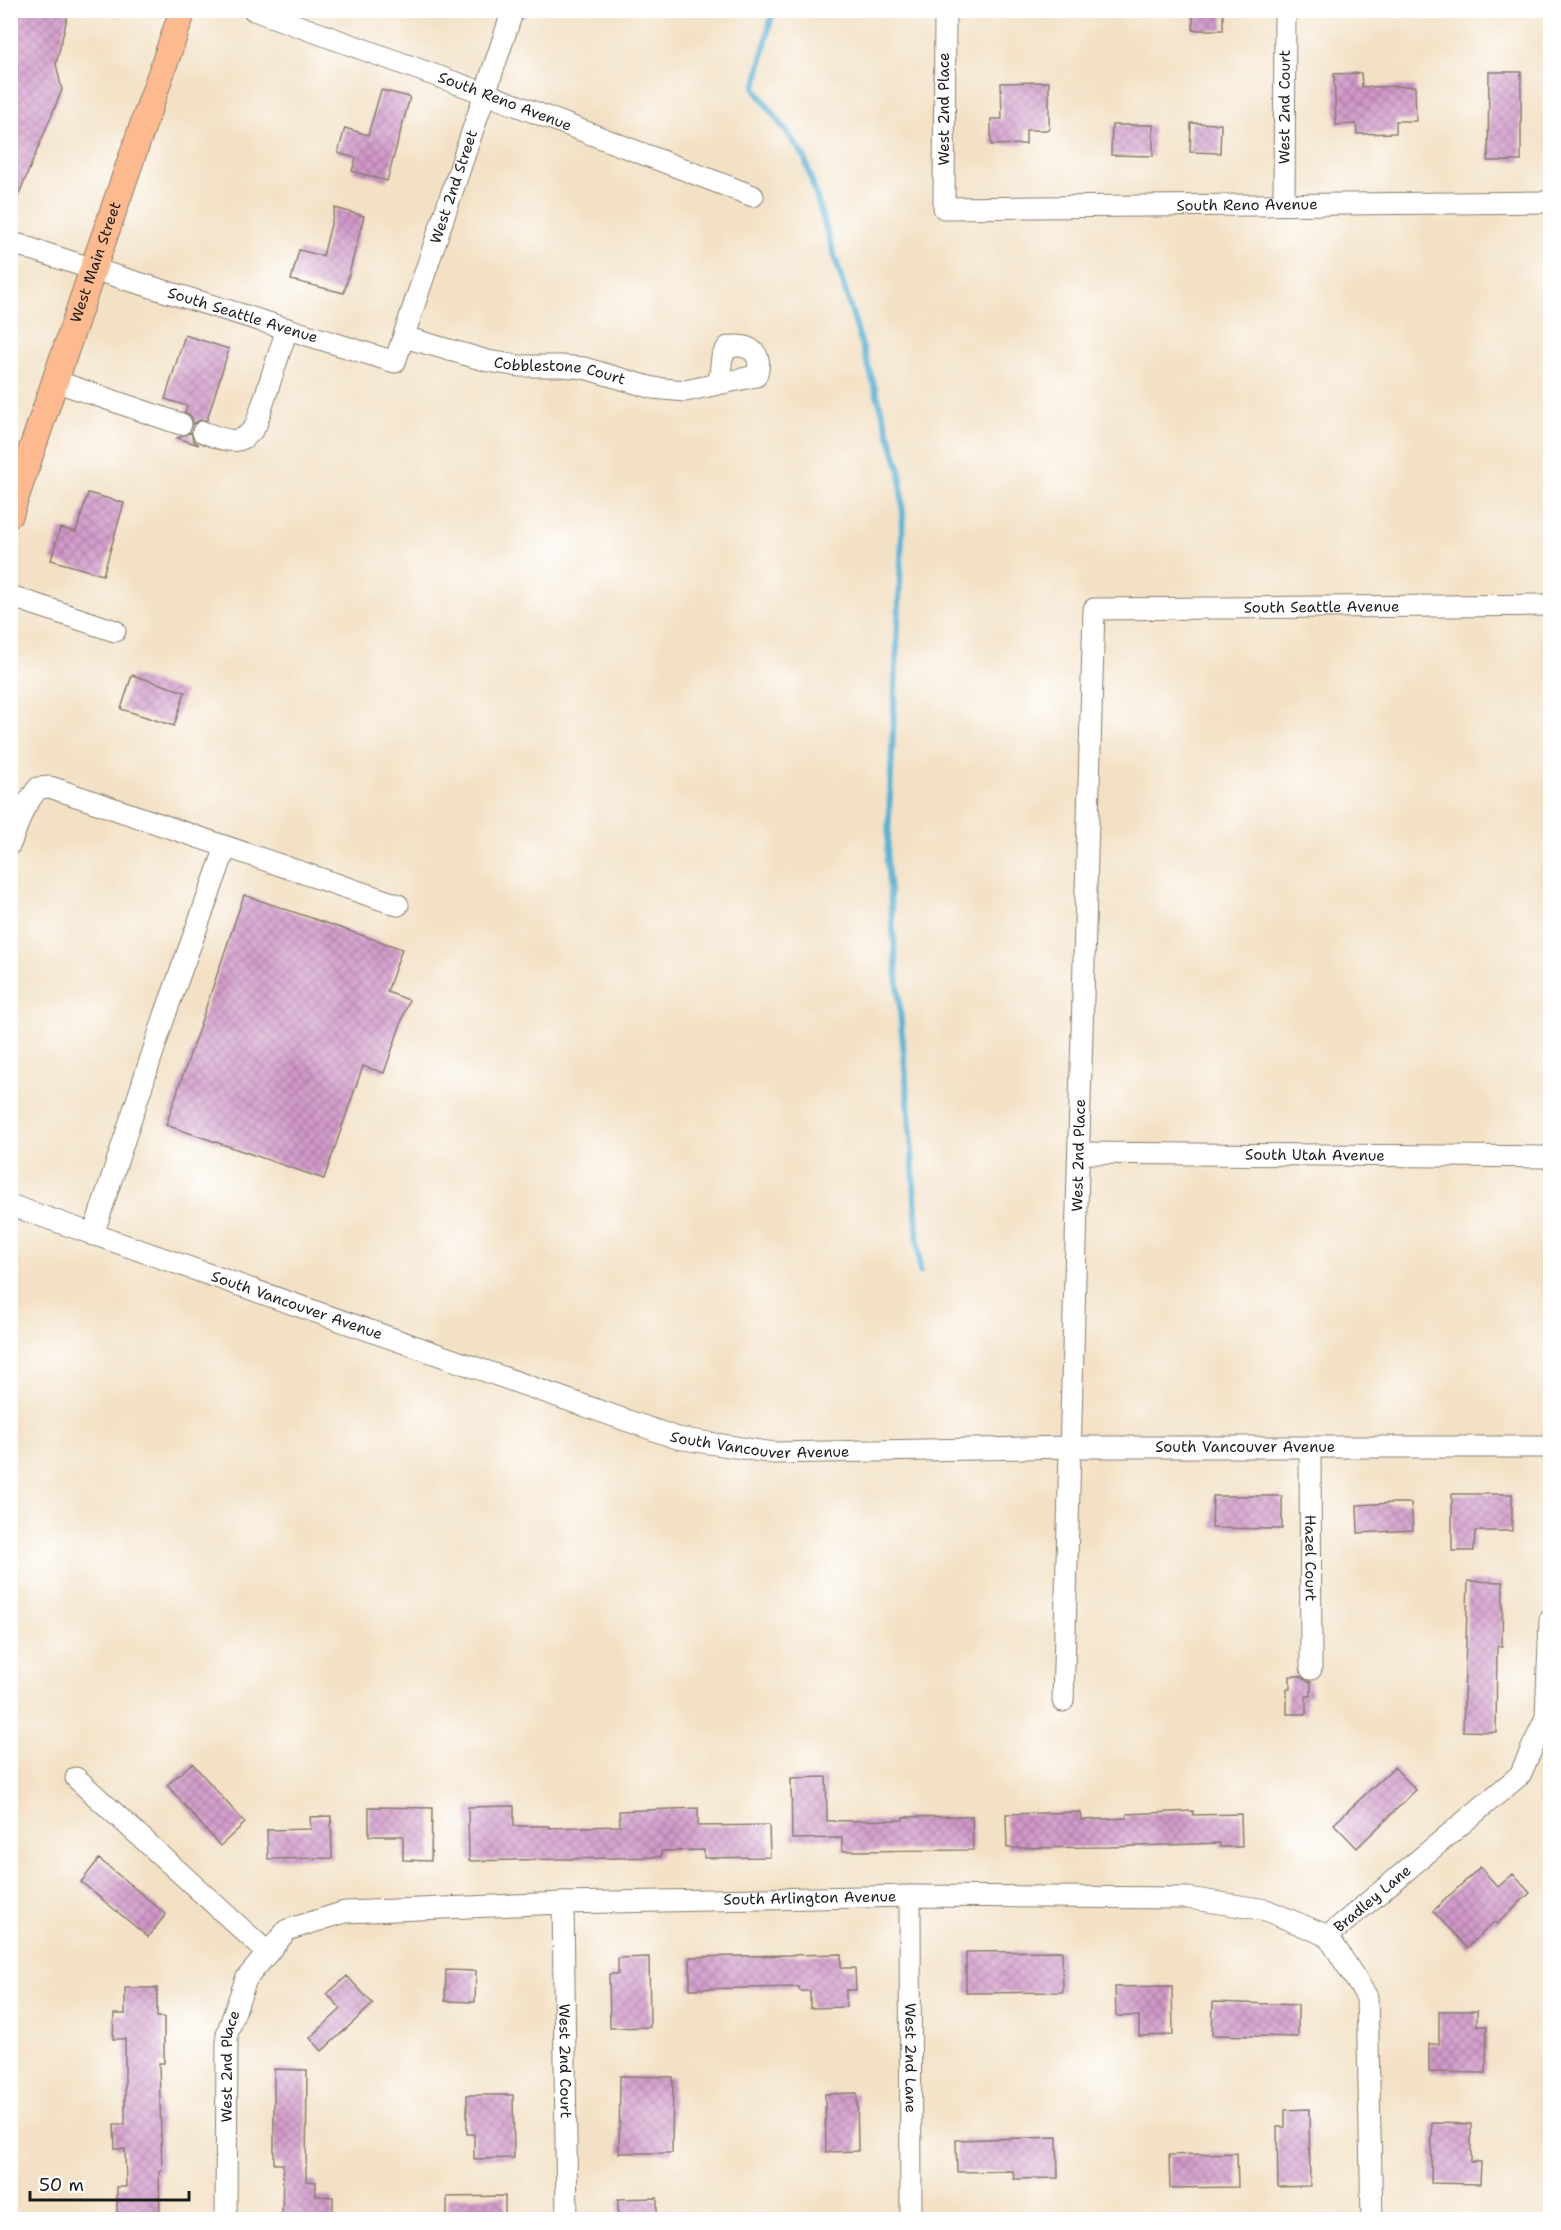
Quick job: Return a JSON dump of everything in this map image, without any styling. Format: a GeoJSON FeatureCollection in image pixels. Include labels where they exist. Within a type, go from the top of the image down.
{"type":"FeatureCollection","features":[{"type":"Feature","properties":{"kind":"main road","name":"West Main Street"},"geometry":{"type":"LineString","coordinates":[[10,514],[183,10]]}},
{"type":"Feature","properties":{"kind":"street","name":"South Reno Avenue"},"geometry":{"type":"LineString","coordinates":[[254,10],[484,93],[753,196]]}},
{"type":"Feature","properties":{"kind":"street","name":"West 2nd Street"},"geometry":{"type":"LineString","coordinates":[[395,362],[513,10]]}},
{"type":"Feature","properties":{"kind":"street","name":"West 2nd Place"},"geometry":{"type":"LineString","coordinates":[[944,208],[945,10]]}},
{"type":"Feature","properties":{"kind":"street","name":"West 2nd Court"},"geometry":{"type":"LineString","coordinates":[[1284,203],[1285,10]]}},
{"type":"Feature","properties":{"kind":"street","name":"South Reno Avenue"},"geometry":{"type":"LineString","coordinates":[[944,208],[1551,202]]}},
{"type":"Feature","properties":{"kind":"street","name":"South Seattle Avenue"},"geometry":{"type":"LineString","coordinates":[[10,242],[395,362]]}},
{"type":"Feature","properties":{"kind":"street"},"geometry":{"type":"LineString","coordinates":[[203,432],[227,441],[244,439],[250,434],[256,425],[287,329]]}},
{"type":"Feature","properties":{"kind":"street","name":"Cobblestone Court"},"geometry":{"type":"LineString","coordinates":[[404,337],[488,361],[519,366],[584,368],[652,388],[685,391],[719,382]]}},
{"type":"Feature","properties":{"kind":"street"},"geometry":{"type":"LineString","coordinates":[[55,381],[181,424]]}},
{"type":"Feature","properties":{"kind":"street"},"geometry":{"type":"LineString","coordinates":[[10,596],[115,631]]}},
{"type":"Feature","properties":{"kind":"street","name":"South Seattle Avenue"},"geometry":{"type":"LineString","coordinates":[[1094,609],[1551,605]]}},
{"type":"Feature","properties":{"kind":"street","name":"West 2nd Place"},"geometry":{"type":"LineString","coordinates":[[1063,1701],[1094,609]]}},
{"type":"Feature","properties":{"kind":"street"},"geometry":{"type":"LineString","coordinates":[[10,844],[24,808],[38,788],[50,787],[398,905]]}},
{"type":"Feature","properties":{"kind":"street"},"geometry":{"type":"LineString","coordinates":[[93,1234],[180,971],[226,847]]}},
{"type":"Feature","properties":{"kind":"street","name":"South Utah Avenue"},"geometry":{"type":"LineString","coordinates":[[1079,1153],[1551,1158]]}},
{"type":"Feature","properties":{"kind":"street","name":"South Vancouver Avenue"},"geometry":{"type":"LineString","coordinates":[[10,1205],[677,1438],[774,1453],[1071,1448],[1551,1447]]}},
{"type":"Feature","properties":{"kind":"street","name":"Hazel Court"},"geometry":{"type":"LineString","coordinates":[[1310,1447],[1311,1669]]}},
{"type":"Feature","properties":{"kind":"street","name":"Bradley Lane"},"geometry":{"type":"LineString","coordinates":[[1372,2220],[1367,1997],[1328,1936],[1520,1775],[1549,1717],[1551,1620]]}},
{"type":"Feature","properties":{"kind":"street"},"geometry":{"type":"LineString","coordinates":[[76,1778],[268,1953]]}},
{"type":"Feature","properties":{"kind":"street","name":"South Arlington Avenue"},"geometry":{"type":"LineString","coordinates":[[287,1930],[345,1912],[562,1903],[910,1896],[1188,1898],[1266,1910],[1328,1936]]}},
{"type":"Feature","properties":{"kind":"street","name":"West 2nd Lane"},"geometry":{"type":"LineString","coordinates":[[910,1896],[910,2220]]}},
{"type":"Feature","properties":{"kind":"street","name":"West 2nd Court"},"geometry":{"type":"LineString","coordinates":[[562,1903],[567,2220]]}},
{"type":"Feature","properties":{"kind":"street","name":"West 2nd Place"},"geometry":{"type":"LineString","coordinates":[[226,2220],[227,2034],[246,1979],[287,1930]]}},
{"type":"Feature","properties":{"kind":"building"},"geometry":{"type":"Polygon","coordinates":[[[10,10],[69,10],[56,64],[62,90],[12,211],[10,10]]]}},
{"type":"Feature","properties":{"kind":"building"},"geometry":{"type":"Polygon","coordinates":[[[1193,10],[1223,10],[1223,30],[1193,30],[1193,10]]]}},
{"type":"Feature","properties":{"kind":"building"},"geometry":{"type":"Polygon","coordinates":[[[1489,72],[1521,72],[1521,161],[1488,161],[1489,72]]]}},
{"type":"Feature","properties":{"kind":"building"},"geometry":{"type":"Polygon","coordinates":[[[1361,73],[1362,87],[1415,86],[1416,121],[1396,121],[1396,133],[1357,134],[1356,124],[1336,125],[1334,74],[1361,73]]]}},
{"type":"Feature","properties":{"kind":"building"},"geometry":{"type":"Polygon","coordinates":[[[1049,82],[1049,130],[1026,130],[1026,144],[991,145],[991,119],[1002,119],[1001,83],[1049,82]]]}},
{"type":"Feature","properties":{"kind":"building"},"geometry":{"type":"Polygon","coordinates":[[[381,90],[410,97],[387,181],[352,171],[356,158],[338,153],[345,128],[368,135],[381,90]]]}},
{"type":"Feature","properties":{"kind":"building"},"geometry":{"type":"Polygon","coordinates":[[[1191,123],[1221,124],[1220,153],[1190,152],[1191,123]]]}},
{"type":"Feature","properties":{"kind":"building"},"geometry":{"type":"Polygon","coordinates":[[[1112,125],[1153,125],[1153,156],[1111,155],[1112,125]]]}},
{"type":"Feature","properties":{"kind":"building"},"geometry":{"type":"Polygon","coordinates":[[[335,208],[364,216],[344,293],[291,280],[299,250],[323,256],[335,208]]]}},
{"type":"Feature","properties":{"kind":"building"},"geometry":{"type":"Polygon","coordinates":[[[185,335],[229,349],[207,420],[200,420],[193,424],[191,416],[185,412],[187,406],[165,399],[185,335]]]}},
{"type":"Feature","properties":{"kind":"building"},"geometry":{"type":"Polygon","coordinates":[[[191,432],[193,440],[199,445],[177,438],[191,432]]]}},
{"type":"Feature","properties":{"kind":"building"},"geometry":{"type":"Polygon","coordinates":[[[88,493],[124,503],[103,575],[51,560],[60,528],[76,532],[88,493]]]}},
{"type":"Feature","properties":{"kind":"building"},"geometry":{"type":"Polygon","coordinates":[[[132,675],[185,692],[174,726],[121,709],[132,675]]]}},
{"type":"Feature","properties":{"kind":"building"},"geometry":{"type":"Polygon","coordinates":[[[244,895],[402,949],[387,992],[409,1000],[384,1073],[363,1066],[324,1179],[166,1125],[244,895]]]}},
{"type":"Feature","properties":{"kind":"building"},"geometry":{"type":"Polygon","coordinates":[[[1452,1494],[1512,1494],[1512,1531],[1475,1531],[1474,1551],[1452,1551],[1452,1494]]]}},
{"type":"Feature","properties":{"kind":"building"},"geometry":{"type":"Polygon","coordinates":[[[1213,1496],[1282,1496],[1282,1529],[1212,1528],[1213,1496]]]}},
{"type":"Feature","properties":{"kind":"building"},"geometry":{"type":"Polygon","coordinates":[[[1411,1503],[1413,1530],[1358,1533],[1357,1505],[1411,1503]]]}},
{"type":"Feature","properties":{"kind":"building"},"geometry":{"type":"Polygon","coordinates":[[[1468,1581],[1503,1582],[1502,1646],[1497,1646],[1496,1732],[1463,1731],[1468,1581]]]}},
{"type":"Feature","properties":{"kind":"building"},"geometry":{"type":"Polygon","coordinates":[[[1290,1676],[1300,1676],[1311,1682],[1311,1696],[1306,1696],[1306,1714],[1287,1714],[1287,1689],[1290,1689],[1290,1676]]]}},
{"type":"Feature","properties":{"kind":"building"},"geometry":{"type":"Polygon","coordinates":[[[192,1763],[245,1823],[220,1846],[167,1785],[192,1763]]]}},
{"type":"Feature","properties":{"kind":"building"},"geometry":{"type":"Polygon","coordinates":[[[1394,1767],[1416,1790],[1357,1848],[1334,1824],[1394,1767]]]}},
{"type":"Feature","properties":{"kind":"building"},"geometry":{"type":"Polygon","coordinates":[[[826,1777],[827,1821],[972,1816],[973,1850],[842,1851],[842,1838],[792,1839],[791,1778],[826,1777]]]}},
{"type":"Feature","properties":{"kind":"building"},"geometry":{"type":"Polygon","coordinates":[[[514,1806],[514,1826],[549,1826],[549,1828],[620,1826],[619,1811],[698,1808],[698,1826],[769,1825],[770,1857],[704,1858],[704,1850],[661,1851],[661,1857],[469,1861],[468,1807],[514,1806]]]}},
{"type":"Feature","properties":{"kind":"building"},"geometry":{"type":"Polygon","coordinates":[[[369,1807],[432,1808],[431,1861],[403,1860],[403,1836],[369,1836],[369,1807]]]}},
{"type":"Feature","properties":{"kind":"building"},"geometry":{"type":"Polygon","coordinates":[[[1193,1811],[1193,1815],[1241,1814],[1242,1847],[1220,1847],[1220,1843],[1007,1848],[1006,1814],[1080,1812],[1081,1820],[1127,1818],[1127,1814],[1193,1811]]]}},
{"type":"Feature","properties":{"kind":"building"},"geometry":{"type":"Polygon","coordinates":[[[331,1816],[332,1858],[268,1859],[267,1830],[311,1829],[310,1817],[331,1816]]]}},
{"type":"Feature","properties":{"kind":"building"},"geometry":{"type":"Polygon","coordinates":[[[99,1859],[166,1914],[148,1937],[81,1882],[99,1859]]]}},
{"type":"Feature","properties":{"kind":"building"},"geometry":{"type":"Polygon","coordinates":[[[1480,1867],[1498,1887],[1513,1874],[1530,1893],[1497,1924],[1494,1922],[1467,1948],[1433,1911],[1480,1867]]]}},
{"type":"Feature","properties":{"kind":"building"},"geometry":{"type":"Polygon","coordinates":[[[1062,1951],[1063,1992],[966,1993],[966,1952],[1062,1951]]]}},
{"type":"Feature","properties":{"kind":"building"},"geometry":{"type":"Polygon","coordinates":[[[841,1954],[841,1968],[855,1968],[856,1990],[846,1990],[846,2007],[810,2008],[810,1991],[800,1991],[799,1987],[690,1989],[690,1957],[841,1954]]]}},
{"type":"Feature","properties":{"kind":"building"},"geometry":{"type":"Polygon","coordinates":[[[649,1957],[650,2027],[610,2028],[609,1974],[618,1974],[618,1958],[649,1957]]]}},
{"type":"Feature","properties":{"kind":"building"},"geometry":{"type":"Polygon","coordinates":[[[446,1970],[476,1971],[475,2002],[445,2001],[446,1970]]]}},
{"type":"Feature","properties":{"kind":"building"},"geometry":{"type":"Polygon","coordinates":[[[347,1976],[373,2004],[322,2051],[310,2038],[341,2009],[327,1994],[347,1976]]]}},
{"type":"Feature","properties":{"kind":"building"},"geometry":{"type":"Polygon","coordinates":[[[1172,1986],[1173,2035],[1139,2036],[1139,2016],[1116,2016],[1115,1987],[1172,1986]]]}},
{"type":"Feature","properties":{"kind":"building"},"geometry":{"type":"Polygon","coordinates":[[[125,1988],[157,1988],[157,2017],[164,2017],[164,2063],[159,2063],[162,2171],[159,2171],[160,2220],[117,2220],[117,2187],[126,2187],[125,2149],[115,2149],[114,2124],[125,2124],[125,2039],[113,2039],[114,2014],[125,2014],[125,1988]]]}},
{"type":"Feature","properties":{"kind":"building"},"geometry":{"type":"Polygon","coordinates":[[[1213,2002],[1298,2005],[1298,2037],[1212,2035],[1213,2002]]]}},
{"type":"Feature","properties":{"kind":"building"},"geometry":{"type":"Polygon","coordinates":[[[1439,2011],[1477,2011],[1477,2026],[1487,2026],[1486,2073],[1429,2072],[1429,2044],[1439,2044],[1439,2011]]]}},
{"type":"Feature","properties":{"kind":"building"},"geometry":{"type":"Polygon","coordinates":[[[274,2069],[307,2070],[306,2181],[316,2182],[316,2196],[333,2197],[333,2220],[282,2220],[283,2164],[274,2164],[274,2069]]]}},
{"type":"Feature","properties":{"kind":"building"},"geometry":{"type":"Polygon","coordinates":[[[620,2076],[673,2077],[672,2153],[619,2153],[620,2076]]]}},
{"type":"Feature","properties":{"kind":"building"},"geometry":{"type":"Polygon","coordinates":[[[857,2093],[858,2151],[826,2152],[825,2094],[857,2093]]]}},
{"type":"Feature","properties":{"kind":"building"},"geometry":{"type":"Polygon","coordinates":[[[467,2095],[513,2095],[514,2158],[474,2159],[474,2134],[467,2134],[467,2095]]]}},
{"type":"Feature","properties":{"kind":"building"},"geometry":{"type":"Polygon","coordinates":[[[1309,2109],[1310,2186],[1278,2187],[1277,2127],[1285,2127],[1285,2110],[1309,2109]]]}},
{"type":"Feature","properties":{"kind":"building"},"geometry":{"type":"Polygon","coordinates":[[[1432,2123],[1471,2124],[1471,2162],[1481,2162],[1480,2184],[1431,2183],[1432,2123]]]}},
{"type":"Feature","properties":{"kind":"building"},"geometry":{"type":"Polygon","coordinates":[[[1057,2137],[1058,2178],[1014,2179],[1013,2171],[957,2172],[956,2140],[1057,2137]]]}},
{"type":"Feature","properties":{"kind":"building"},"geometry":{"type":"Polygon","coordinates":[[[1237,2153],[1238,2187],[1170,2188],[1169,2155],[1237,2153]]]}},
{"type":"Feature","properties":{"kind":"building"},"geometry":{"type":"Polygon","coordinates":[[[505,2196],[505,2220],[447,2220],[447,2197],[505,2196]]]}},
{"type":"Feature","properties":{"kind":"building"},"geometry":{"type":"Polygon","coordinates":[[[657,2198],[657,2220],[618,2220],[618,2199],[657,2198]]]}},
{"type":"Feature","properties":{"kind":"waterway"},"geometry":{"type":"LineString","coordinates":[[773,10],[755,89],[804,156],[900,470],[903,516],[887,860],[911,1137],[920,1272]]}}]}
